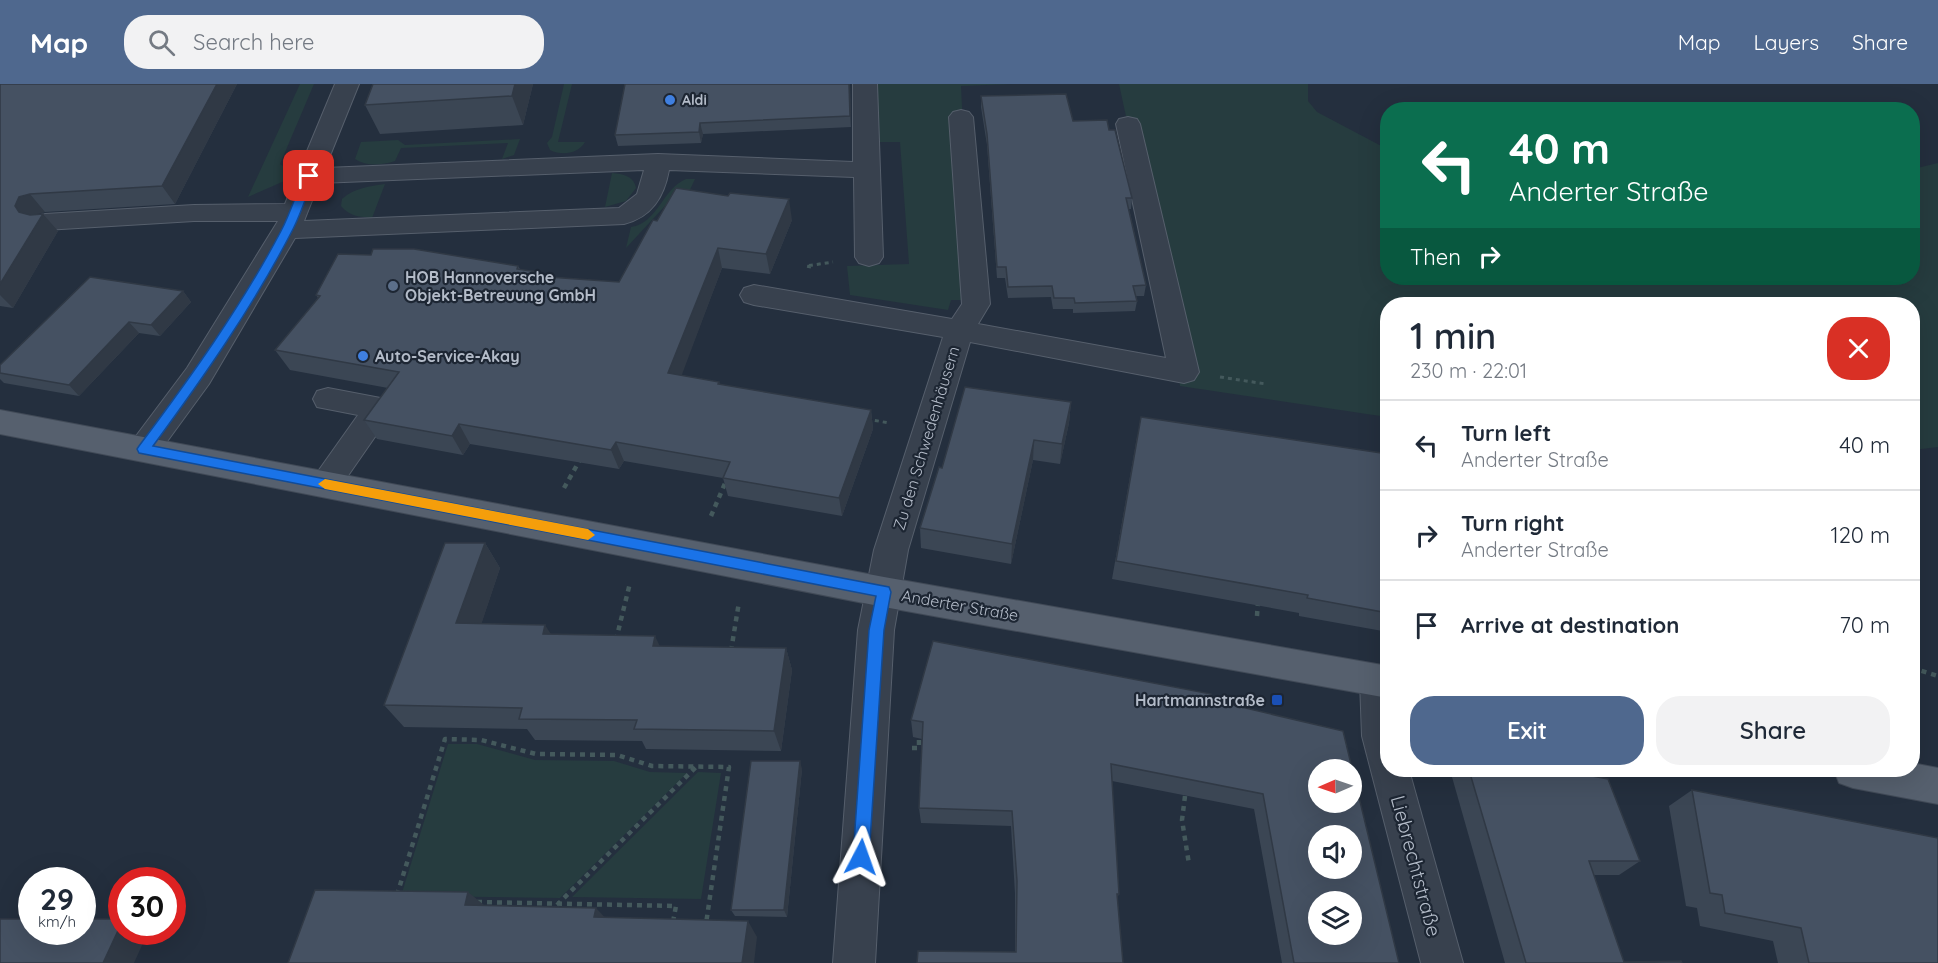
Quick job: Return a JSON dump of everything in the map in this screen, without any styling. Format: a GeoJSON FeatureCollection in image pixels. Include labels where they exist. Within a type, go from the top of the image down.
{"type":"FeatureCollection","features":[{"type":"Feature","properties":{"kind":"main road","name":"Anderter Straße"},"geometry":{"type":"LineString","coordinates":[[0,422],[884,592],[1380,680]]}},
{"type":"Feature","properties":{"kind":"main road"},"geometry":{"type":"LineString","coordinates":[[1890,777],[1938,786]]}},
{"type":"Feature","properties":{"kind":"street"},"geometry":{"type":"LineString","coordinates":[[144,449],[198,376],[290,221],[347,84]]}},
{"type":"Feature","properties":{"kind":"street"},"geometry":{"type":"LineString","coordinates":[[865,84],[868,257]]}},
{"type":"Feature","properties":{"kind":"street"},"geometry":{"type":"LineString","coordinates":[[754,295],[850,310],[959,331],[976,304],[961,117]]}},
{"type":"Feature","properties":{"kind":"street"},"geometry":{"type":"LineString","coordinates":[[1128,124],[1184,372]]}},
{"type":"Feature","properties":{"kind":"street"},"geometry":{"type":"LineString","coordinates":[[309,176],[658,162],[866,170]]}},
{"type":"Feature","properties":{"kind":"street"},"geometry":{"type":"LineString","coordinates":[[45,222],[194,213],[290,221],[624,216],[642,207],[652,193],[658,162]]}},
{"type":"Feature","properties":{"kind":"street","name":"Zu den Schwedenhäusern"},"geometry":{"type":"LineString","coordinates":[[884,592],[891,550],[959,331],[1184,372]]}},
{"type":"Feature","properties":{"kind":"street"},"geometry":{"type":"LineString","coordinates":[[325,484],[380,408],[328,399]]}},
{"type":"Feature","properties":{"kind":"street"},"geometry":{"type":"LineString","coordinates":[[854,963],[876,630],[884,592]]}},
{"type":"Feature","properties":{"kind":"street","name":"Liebrechtstraße"},"geometry":{"type":"LineString","coordinates":[[1392,777],[1442,963]]}},
{"type":"Feature","properties":{"kind":"path"},"geometry":{"type":"LineString","coordinates":[[1184,372],[1266,384]]}},
{"type":"Feature","properties":{"kind":"path"},"geometry":{"type":"LineString","coordinates":[[862,418],[929,429]]}},
{"type":"Feature","properties":{"kind":"path"},"geometry":{"type":"LineString","coordinates":[[564,488],[583,455]]}},
{"type":"Feature","properties":{"kind":"path"},"geometry":{"type":"LineString","coordinates":[[711,516],[730,474]]}},
{"type":"Feature","properties":{"kind":"path"},"geometry":{"type":"LineString","coordinates":[[614,647],[631,579]]}},
{"type":"Feature","properties":{"kind":"path"},"geometry":{"type":"LineString","coordinates":[[1257,616],[1258,594]]}},
{"type":"Feature","properties":{"kind":"path"},"geometry":{"type":"LineString","coordinates":[[730,658],[740,599]]}},
{"type":"Feature","properties":{"kind":"path"},"geometry":{"type":"LineString","coordinates":[[1920,670],[1938,676]]}},
{"type":"Feature","properties":{"kind":"path"},"geometry":{"type":"LineString","coordinates":[[406,901],[395,901],[445,739],[481,740],[536,754],[617,755],[652,766],[729,767],[705,926]]}},
{"type":"Feature","properties":{"kind":"path"},"geometry":{"type":"LineString","coordinates":[[551,913],[696,767]]}},
{"type":"Feature","properties":{"kind":"path"},"geometry":{"type":"LineString","coordinates":[[1185,796],[1182,820],[1189,864]]}},
{"type":"Feature","properties":{"kind":"path"},"geometry":{"type":"LineString","coordinates":[[464,902],[676,906],[672,926]]}},
{"type":"Feature","properties":{"kind":"green space"},"geometry":{"type":"Polygon","coordinates":[[[300,84],[314,84],[280,164],[293,172],[289,179],[248,197],[300,84]]]}},
{"type":"Feature","properties":{"kind":"green space"},"geometry":{"type":"Polygon","coordinates":[[[564,84],[572,84],[558,142],[585,142],[578,149],[565,153],[550,150],[547,143],[552,137],[564,84]]]}},
{"type":"Feature","properties":{"kind":"green space"},"geometry":{"type":"Polygon","coordinates":[[[877,84],[1012,84],[961,86],[971,300],[951,300],[948,310],[850,295],[847,266],[909,264],[900,142],[879,142],[877,84]]]}},
{"type":"Feature","properties":{"kind":"green space"},"geometry":{"type":"Polygon","coordinates":[[[1119,84],[1308,84],[1308,101],[1317,112],[1380,145],[1380,285],[1920,285],[1920,167],[1938,163],[1938,447],[1920,449],[1920,297],[1380,297],[1380,416],[1180,386],[1175,342],[1119,84]]]}},
{"type":"Feature","properties":{"kind":"green space"},"geometry":{"type":"Polygon","coordinates":[[[520,139],[514,155],[502,159],[508,143],[401,148],[395,161],[380,164],[364,163],[355,159],[361,142],[398,140],[405,145],[520,139]]]}},
{"type":"Feature","properties":{"kind":"green space"},"geometry":{"type":"Polygon","coordinates":[[[612,173],[630,178],[636,188],[626,201],[605,207],[612,173]]]}},
{"type":"Feature","properties":{"kind":"green space"},"geometry":{"type":"Polygon","coordinates":[[[686,179],[695,179],[688,194],[676,194],[626,248],[631,227],[648,219],[671,190],[686,179]]]}},
{"type":"Feature","properties":{"kind":"green space"},"geometry":{"type":"Polygon","coordinates":[[[385,184],[372,218],[351,214],[341,206],[342,199],[352,192],[385,184]]]}},
{"type":"Feature","properties":{"kind":"green space"},"geometry":{"type":"Polygon","coordinates":[[[448,744],[477,744],[535,760],[614,761],[650,772],[687,773],[560,898],[401,896],[448,744]]]}},
{"type":"Feature","properties":{"kind":"green space"},"geometry":{"type":"Polygon","coordinates":[[[698,772],[721,773],[701,899],[572,897],[698,772]]]}},
{"type":"Feature","properties":{"kind":"building"},"geometry":{"type":"Polygon","coordinates":[[[0,84],[217,84],[162,186],[30,194],[19,197],[15,206],[19,212],[30,215],[43,214],[0,284],[0,84]]]}},
{"type":"Feature","properties":{"kind":"building"},"geometry":{"type":"Polygon","coordinates":[[[373,84],[515,84],[512,96],[365,105],[373,84]]]}},
{"type":"Feature","properties":{"kind":"building"},"geometry":{"type":"Polygon","coordinates":[[[625,84],[849,84],[850,116],[700,123],[699,132],[615,135],[625,84]]]}},
{"type":"Feature","properties":{"kind":"building"},"geometry":{"type":"Polygon","coordinates":[[[1066,94],[1073,121],[1107,120],[1109,130],[1115,130],[1132,198],[1126,198],[1146,285],[1133,286],[1137,301],[1075,303],[1074,298],[1054,298],[1052,286],[1008,287],[1006,267],[997,267],[987,134],[981,96],[1066,94]]]}},
{"type":"Feature","properties":{"kind":"building"},"geometry":{"type":"Polygon","coordinates":[[[676,188],[728,196],[730,193],[789,199],[766,254],[718,248],[668,373],[719,382],[718,384],[871,410],[839,498],[723,478],[730,462],[616,442],[611,450],[459,424],[452,436],[364,420],[399,372],[275,350],[320,296],[316,295],[338,254],[371,255],[373,249],[414,249],[518,266],[517,269],[538,272],[535,276],[619,282],[653,220],[657,221],[676,188]]]}},
{"type":"Feature","properties":{"kind":"building"},"geometry":{"type":"Polygon","coordinates":[[[90,277],[183,291],[151,325],[129,322],[69,385],[0,373],[0,365],[90,277]]]}},
{"type":"Feature","properties":{"kind":"building"},"geometry":{"type":"Polygon","coordinates":[[[965,387],[1071,402],[1062,444],[1034,440],[1012,544],[920,528],[939,467],[942,468],[965,387]]]}},
{"type":"Feature","properties":{"kind":"building"},"geometry":{"type":"Polygon","coordinates":[[[1141,417],[1380,453],[1380,612],[1307,598],[1308,595],[1116,561],[1141,417]]]}},
{"type":"Feature","properties":{"kind":"building"},"geometry":{"type":"Polygon","coordinates":[[[445,543],[485,543],[456,623],[545,625],[543,634],[655,636],[653,646],[786,648],[774,731],[634,729],[637,720],[519,719],[522,708],[384,705],[445,543]]]}},
{"type":"Feature","properties":{"kind":"building"},"geometry":{"type":"Polygon","coordinates":[[[933,641],[1211,694],[1211,700],[1343,731],[1350,759],[1308,759],[1308,813],[1362,813],[1362,810],[1399,963],[1294,963],[1263,794],[1111,764],[1119,894],[1117,894],[1123,963],[917,963],[918,951],[1016,952],[1017,881],[1012,811],[919,808],[923,722],[911,720],[933,641]]]}},
{"type":"Feature","properties":{"kind":"building"},"geometry":{"type":"Polygon","coordinates":[[[751,761],[800,761],[784,910],[731,910],[751,761]]]}},
{"type":"Feature","properties":{"kind":"building"},"geometry":{"type":"Polygon","coordinates":[[[1471,777],[1597,777],[1608,779],[1640,861],[1589,861],[1624,962],[1681,961],[1682,963],[1526,963],[1471,777]]]}},
{"type":"Feature","properties":{"kind":"building"},"geometry":{"type":"Polygon","coordinates":[[[1692,790],[1938,838],[1938,963],[1809,963],[1801,928],[1725,913],[1722,895],[1710,893],[1692,790]]]}},
{"type":"Feature","properties":{"kind":"building"},"geometry":{"type":"Polygon","coordinates":[[[315,890],[468,892],[465,905],[596,908],[594,917],[748,921],[742,963],[288,963],[315,890]]]}},
{"type":"Feature","properties":{"kind":"building"},"geometry":{"type":"Polygon","coordinates":[[[0,919],[18,919],[18,945],[96,945],[96,919],[108,919],[108,945],[111,945],[103,963],[0,963],[0,919]]]}},
{"type":"Feature","properties":{"kind":"slow traffic"},"geometry":{"type":"LineString","coordinates":[[325,484],[588,535]]}},
{"type":"Feature","properties":{"kind":"place","name":"Aldi"},"geometry":{"type":"Point","coordinates":[670,100]}},
{"type":"Feature","properties":{"kind":"place","name":"HOB Hannoversche Objekt-Betreuung GmbH"},"geometry":{"type":"Point","coordinates":[393,286]}},
{"type":"Feature","properties":{"kind":"place","name":"Auto-Service-Akay"},"geometry":{"type":"Point","coordinates":[363,356]}},
{"type":"Feature","properties":{"kind":"place","name":"Hartmannstraße"},"geometry":{"type":"Point","coordinates":[1277,700]}},
{"type":"Feature","properties":{"kind":"route"},"geometry":{"type":"LineString","coordinates":[[309,176],[287,230],[237,314],[198,376],[144,449],[884,592],[876,630],[861,857]]}}]}
